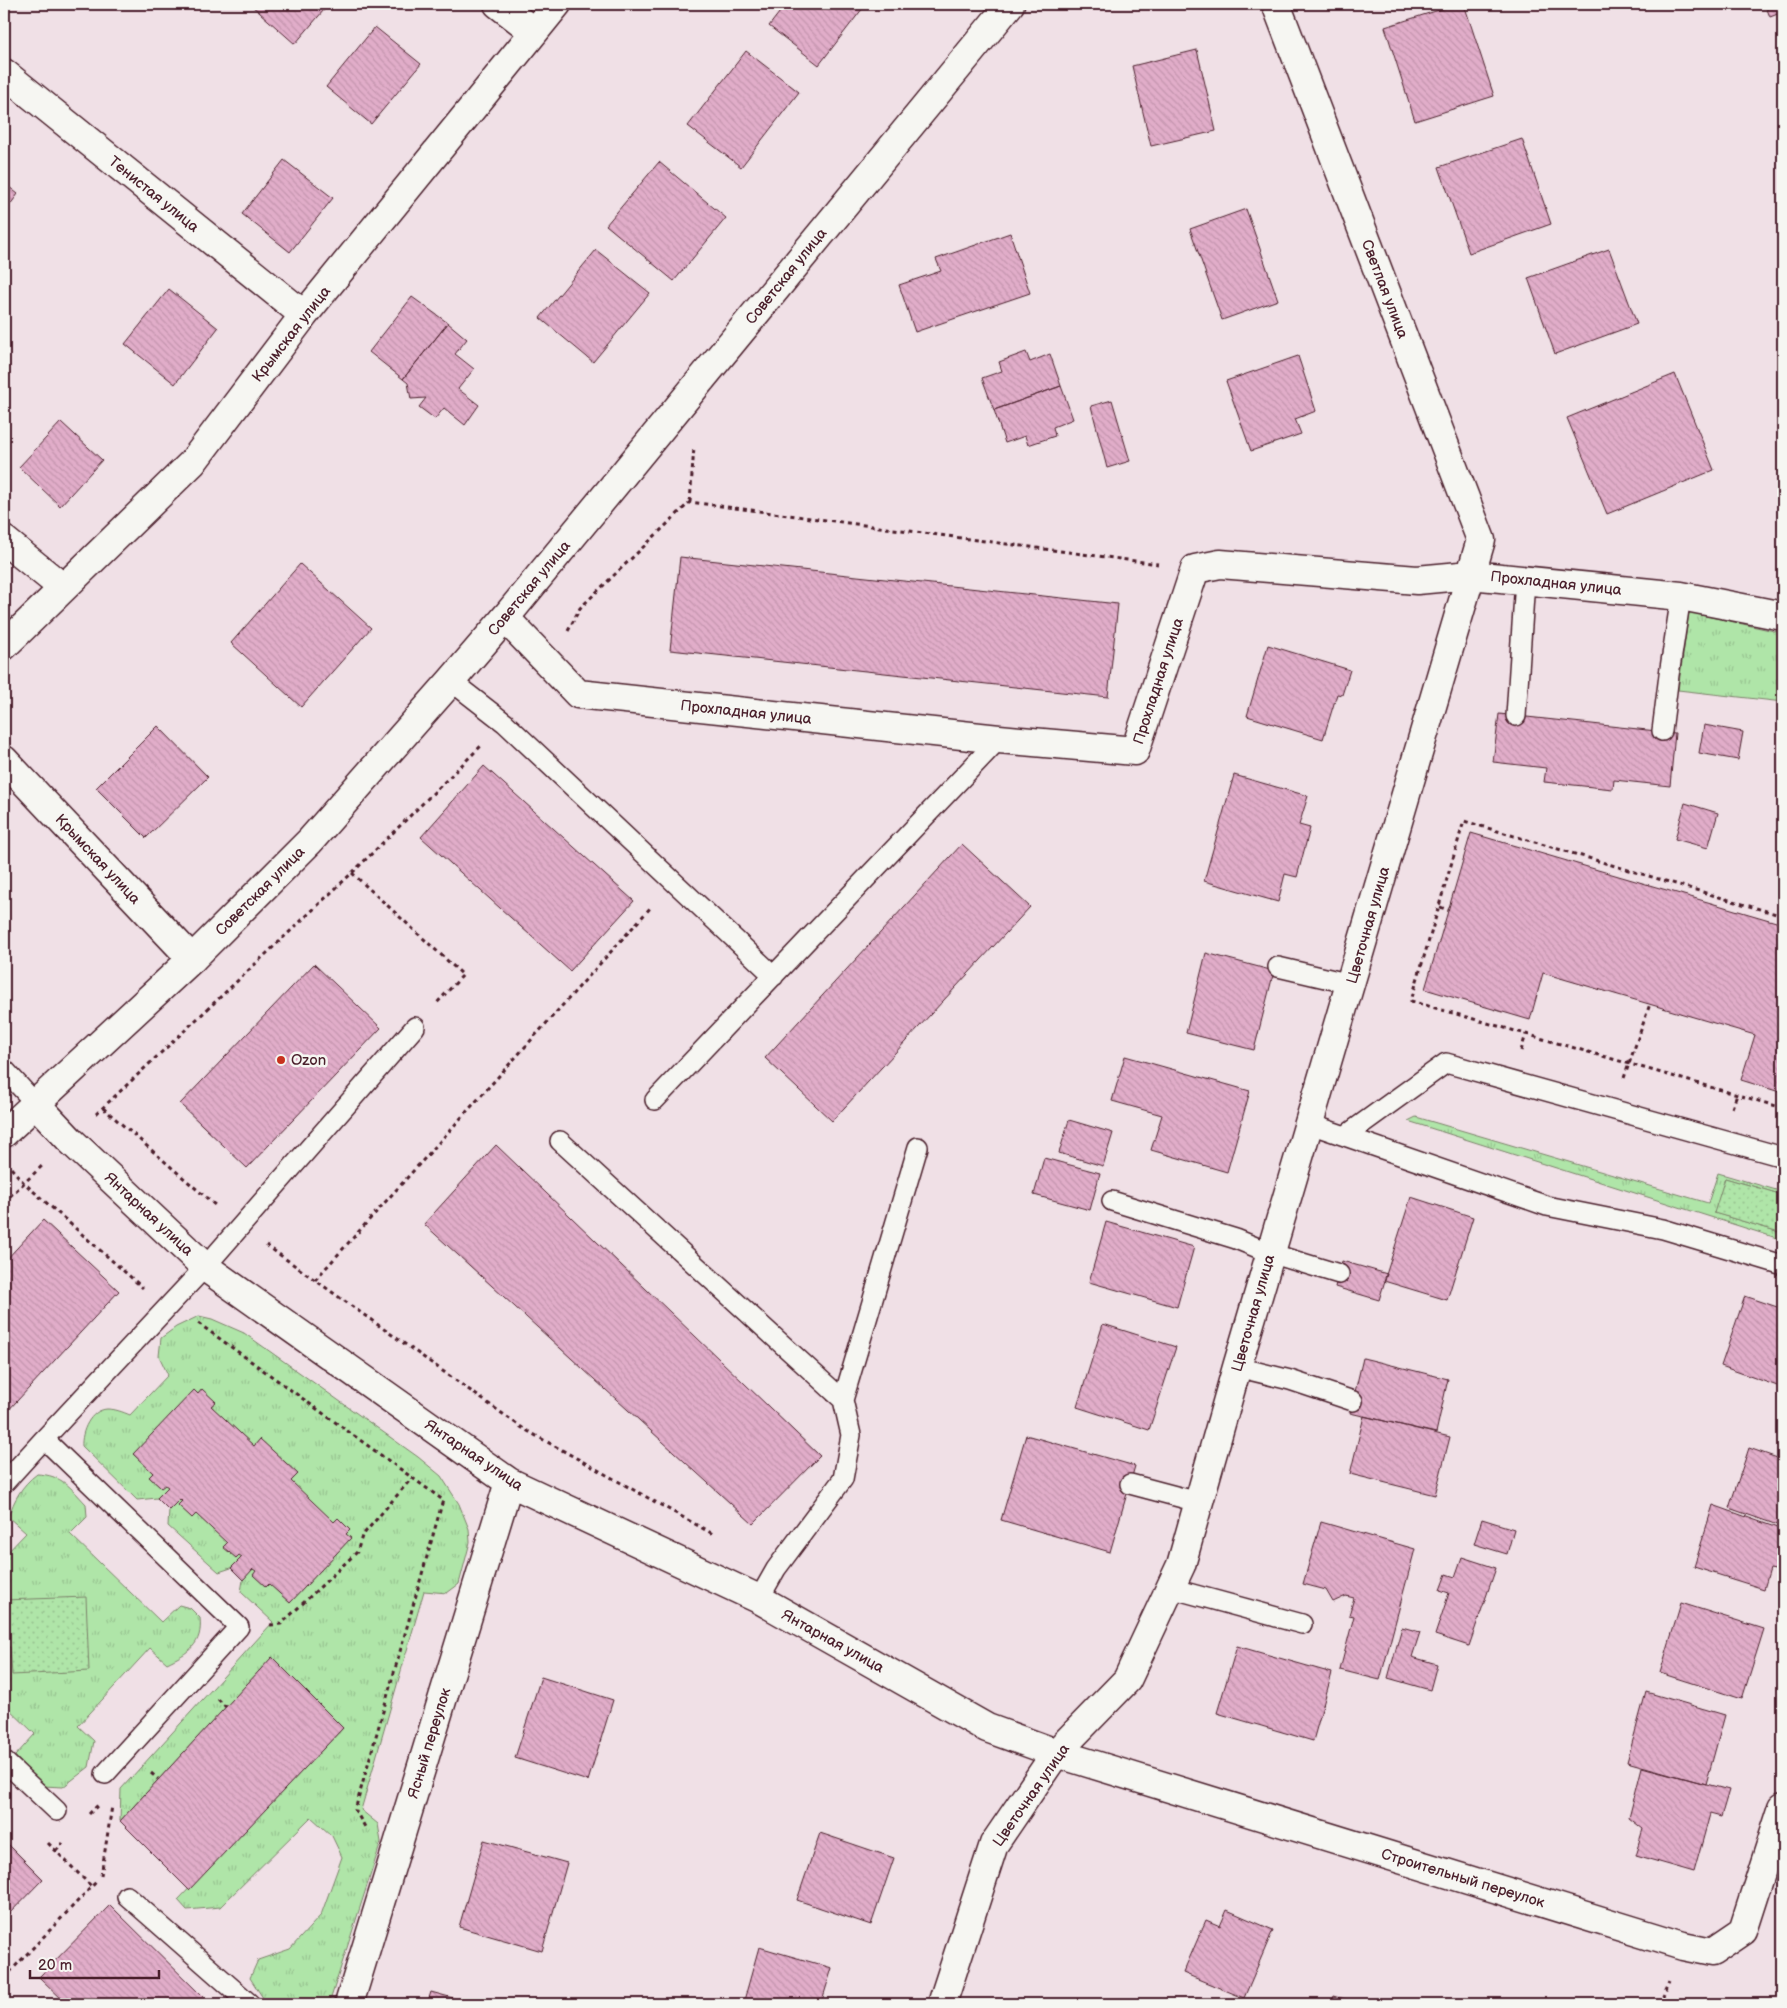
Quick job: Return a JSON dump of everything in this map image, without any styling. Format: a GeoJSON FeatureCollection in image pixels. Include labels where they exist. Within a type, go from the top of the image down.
{"type":"FeatureCollection","features":[{"type":"Feature","properties":{"kind":"street"},"geometry":{"type":"LineString","coordinates":[[498,4],[534,31]]}},
{"type":"Feature","properties":{"kind":"street","name":"Крымская улица"},"geometry":{"type":"LineString","coordinates":[[4,646],[192,464],[304,315],[557,4]]}},
{"type":"Feature","properties":{"kind":"street","name":"Советская улица"},"geometry":{"type":"LineString","coordinates":[[4,1133],[192,959],[310,841],[505,618],[1010,4]]}},
{"type":"Feature","properties":{"kind":"street","name":"Светлая улица"},"geometry":{"type":"LineString","coordinates":[[1276,4],[1481,540],[1471,575]]}},
{"type":"Feature","properties":{"kind":"street","name":"Тенистая улица"},"geometry":{"type":"LineString","coordinates":[[4,73],[304,315]]}},
{"type":"Feature","properties":{"kind":"street"},"geometry":{"type":"LineString","coordinates":[[4,540],[62,588]]}},
{"type":"Feature","properties":{"kind":"street","name":"Прохладная улица"},"geometry":{"type":"LineString","coordinates":[[505,618],[578,694],[999,740],[1135,751],[1195,570],[1220,564],[1417,580],[1471,575],[1682,596],[1783,616]]}},
{"type":"Feature","properties":{"kind":"street","name":"Цветочная улица"},"geometry":{"type":"LineString","coordinates":[[942,2004],[994,1844],[1056,1753],[1127,1680],[1180,1565],[1270,1253],[1310,1124],[1471,575]]}},
{"type":"Feature","properties":{"kind":"street","name":"Крымская улица"},"geometry":{"type":"LineString","coordinates":[[4,760],[192,959]]}},
{"type":"Feature","properties":{"kind":"street","name":"Янтарная улица"},"geometry":{"type":"LineString","coordinates":[[35,1103],[70,1140],[205,1267],[509,1482],[759,1599],[988,1728],[1056,1753]]}},
{"type":"Feature","properties":{"kind":"street","name":"Ясный переулок"},"geometry":{"type":"LineString","coordinates":[[349,2004],[509,1482]]}},
{"type":"Feature","properties":{"kind":"street","name":"Строительный переулок"},"geometry":{"type":"LineString","coordinates":[[1056,1753],[1664,1940],[1712,1952],[1743,1931],[1783,1807]]}},
{"type":"Feature","properties":{"kind":"lane"},"geometry":{"type":"LineString","coordinates":[[1516,716],[1525,580]]}},
{"type":"Feature","properties":{"kind":"lane"},"geometry":{"type":"LineString","coordinates":[[1662,731],[1668,675],[1682,596]]}},
{"type":"Feature","properties":{"kind":"lane"},"geometry":{"type":"LineString","coordinates":[[451,681],[505,723],[774,976]]}},
{"type":"Feature","properties":{"kind":"lane"},"geometry":{"type":"LineString","coordinates":[[655,1100],[999,740]]}},
{"type":"Feature","properties":{"kind":"lane"},"geometry":{"type":"LineString","coordinates":[[1278,967],[1351,984]]}},
{"type":"Feature","properties":{"kind":"lane"},"geometry":{"type":"LineString","coordinates":[[4,1483],[205,1267],[415,1027]]}},
{"type":"Feature","properties":{"kind":"lane"},"geometry":{"type":"LineString","coordinates":[[1345,1136],[1446,1063],[1783,1157]]}},
{"type":"Feature","properties":{"kind":"lane"},"geometry":{"type":"LineString","coordinates":[[4,1069],[35,1103]]}},
{"type":"Feature","properties":{"kind":"lane"},"geometry":{"type":"LineString","coordinates":[[1310,1124],[1547,1206],[1663,1229],[1783,1265]]}},
{"type":"Feature","properties":{"kind":"lane"},"geometry":{"type":"LineString","coordinates":[[560,1141],[843,1400]]}},
{"type":"Feature","properties":{"kind":"lane"},"geometry":{"type":"LineString","coordinates":[[759,1599],[776,1569],[843,1479],[851,1435],[843,1400],[918,1147]]}},
{"type":"Feature","properties":{"kind":"lane"},"geometry":{"type":"LineString","coordinates":[[1112,1201],[1236,1239],[1270,1253],[1339,1274]]}},
{"type":"Feature","properties":{"kind":"lane"},"geometry":{"type":"LineString","coordinates":[[1237,1367],[1290,1380],[1353,1401]]}},
{"type":"Feature","properties":{"kind":"lane"},"geometry":{"type":"LineString","coordinates":[[44,1439],[239,1627],[105,1774]]}},
{"type":"Feature","properties":{"kind":"lane"},"geometry":{"type":"LineString","coordinates":[[1130,1484],[1198,1502]]}},
{"type":"Feature","properties":{"kind":"lane"},"geometry":{"type":"LineString","coordinates":[[1170,1588],[1302,1624]]}},
{"type":"Feature","properties":{"kind":"lane"},"geometry":{"type":"LineString","coordinates":[[4,1761],[57,1811]]}},
{"type":"Feature","properties":{"kind":"lane"},"geometry":{"type":"LineString","coordinates":[[128,1896],[250,2004]]}},
{"type":"Feature","properties":{"kind":"path"},"geometry":{"type":"LineString","coordinates":[[1783,916],[1464,821],[1411,1001],[1783,1108]]}},
{"type":"Feature","properties":{"kind":"path"},"geometry":{"type":"LineString","coordinates":[[352,873],[463,975],[415,1027]]}},
{"type":"Feature","properties":{"kind":"path"},"geometry":{"type":"LineString","coordinates":[[315,1280],[674,882]]}},
{"type":"Feature","properties":{"kind":"path"},"geometry":{"type":"LineString","coordinates":[[1440,907],[1448,910]]}},
{"type":"Feature","properties":{"kind":"path"},"geometry":{"type":"LineString","coordinates":[[1614,1110],[1650,1004]]}},
{"type":"Feature","properties":{"kind":"path"},"geometry":{"type":"LineString","coordinates":[[103,1108],[240,1227],[524,1429],[716,1535]]}},
{"type":"Feature","properties":{"kind":"path"},"geometry":{"type":"LineString","coordinates":[[9,1166],[24,1183],[153,1297],[171,1303],[443,1500],[355,1810],[369,1834]]}},
{"type":"Feature","properties":{"kind":"path"},"geometry":{"type":"LineString","coordinates":[[239,1627],[281,1624],[357,1552],[362,1536],[412,1478]]}},
{"type":"Feature","properties":{"kind":"path"},"geometry":{"type":"LineString","coordinates":[[4,1977],[100,1878],[113,1804]]}},
{"type":"Feature","properties":{"kind":"green space"},"geometry":{"type":"Polygon","coordinates":[[[1689,612],[1783,633],[1783,702],[1678,690],[1689,612]]]}},
{"type":"Feature","properties":{"kind":"green space"},"geometry":{"type":"Polygon","coordinates":[[[1416,1117],[1708,1203],[1718,1173],[1783,1192],[1783,1195],[1725,1178],[1715,1213],[1783,1233],[1783,1240],[1408,1121],[1416,1117]]]}},
{"type":"Feature","properties":{"kind":"green space"},"geometry":{"type":"Polygon","coordinates":[[[1725,1178],[1783,1195],[1783,1233],[1714,1213],[1725,1178]]]}},
{"type":"Feature","properties":{"kind":"green space"},"geometry":{"type":"Polygon","coordinates":[[[199,1316],[212,1319],[244,1333],[418,1457],[441,1476],[459,1504],[469,1529],[470,1542],[459,1584],[447,1593],[424,1591],[361,1810],[378,1824],[381,1842],[329,2004],[267,2004],[250,1978],[258,1960],[290,1949],[321,1915],[342,1857],[332,1836],[311,1817],[220,1907],[187,1910],[178,1900],[343,1728],[272,1658],[120,1821],[121,1789],[273,1622],[241,1592],[243,1580],[231,1568],[219,1572],[168,1526],[169,1510],[157,1498],[137,1500],[82,1446],[83,1434],[91,1417],[101,1410],[107,1409],[130,1415],[168,1375],[159,1356],[161,1338],[176,1327],[199,1316]]]}},
{"type":"Feature","properties":{"kind":"green space"},"geometry":{"type":"Polygon","coordinates":[[[37,1474],[59,1479],[70,1487],[86,1504],[87,1517],[70,1534],[161,1622],[179,1605],[190,1608],[200,1618],[199,1635],[192,1647],[181,1656],[167,1663],[150,1648],[78,1726],[94,1741],[89,1767],[63,1787],[43,1786],[15,1756],[35,1734],[4,1704],[4,1556],[26,1533],[8,1517],[19,1493],[37,1474]]]}},
{"type":"Feature","properties":{"kind":"green space"},"geometry":{"type":"Polygon","coordinates":[[[86,1597],[89,1671],[12,1675],[10,1647],[4,1647],[4,1600],[86,1597]]]}},
{"type":"Feature","properties":{"kind":"building"},"geometry":{"type":"Polygon","coordinates":[[[329,4],[295,44],[251,5],[329,4]]]}},
{"type":"Feature","properties":{"kind":"building"},"geometry":{"type":"Polygon","coordinates":[[[786,4],[866,4],[819,65],[769,26],[786,4]]]}},
{"type":"Feature","properties":{"kind":"building"},"geometry":{"type":"Polygon","coordinates":[[[1458,4],[1464,4],[1494,96],[1415,121],[1385,27],[1458,4]]]}},
{"type":"Feature","properties":{"kind":"building"},"geometry":{"type":"Polygon","coordinates":[[[1765,4],[1783,4],[1783,12],[1770,17],[1765,4]]]}},
{"type":"Feature","properties":{"kind":"building"},"geometry":{"type":"Polygon","coordinates":[[[375,27],[421,64],[371,124],[326,87],[375,27]]]}},
{"type":"Feature","properties":{"kind":"building"},"geometry":{"type":"Polygon","coordinates":[[[1197,50],[1216,131],[1151,146],[1132,66],[1197,50]]]}},
{"type":"Feature","properties":{"kind":"building"},"geometry":{"type":"Polygon","coordinates":[[[746,51],[799,92],[741,167],[688,126],[746,51]]]}},
{"type":"Feature","properties":{"kind":"building"},"geometry":{"type":"Polygon","coordinates":[[[1522,139],[1551,224],[1469,253],[1439,167],[1522,139]]]}},
{"type":"Feature","properties":{"kind":"building"},"geometry":{"type":"Polygon","coordinates":[[[284,160],[333,198],[290,252],[242,214],[284,160]]]}},
{"type":"Feature","properties":{"kind":"building"},"geometry":{"type":"Polygon","coordinates":[[[659,162],[726,218],[674,281],[606,225],[659,162]]]}},
{"type":"Feature","properties":{"kind":"building"},"geometry":{"type":"Polygon","coordinates":[[[4,183],[18,194],[4,213],[4,183]]]}},
{"type":"Feature","properties":{"kind":"building"},"geometry":{"type":"Polygon","coordinates":[[[1246,209],[1278,300],[1222,320],[1190,229],[1246,209]]]}},
{"type":"Feature","properties":{"kind":"building"},"geometry":{"type":"Polygon","coordinates":[[[1010,233],[1030,293],[915,332],[899,285],[941,271],[936,259],[1010,233]]]}},
{"type":"Feature","properties":{"kind":"building"},"geometry":{"type":"Polygon","coordinates":[[[1609,249],[1637,324],[1555,354],[1528,278],[1609,249]]]}},
{"type":"Feature","properties":{"kind":"building"},"geometry":{"type":"Polygon","coordinates":[[[596,250],[650,293],[593,362],[540,318],[596,250]]]}},
{"type":"Feature","properties":{"kind":"building"},"geometry":{"type":"Polygon","coordinates":[[[169,289],[218,328],[175,384],[125,344],[169,289]]]}},
{"type":"Feature","properties":{"kind":"building"},"geometry":{"type":"Polygon","coordinates":[[[412,297],[448,323],[403,379],[369,352],[412,297]]]}},
{"type":"Feature","properties":{"kind":"building"},"geometry":{"type":"Polygon","coordinates":[[[448,323],[467,339],[455,354],[474,369],[458,389],[479,405],[465,425],[444,408],[435,419],[419,407],[426,398],[411,399],[408,383],[403,379],[448,323]]]}},
{"type":"Feature","properties":{"kind":"building"},"geometry":{"type":"Polygon","coordinates":[[[1026,352],[1030,362],[1050,354],[1061,386],[994,410],[982,378],[1002,371],[999,362],[1026,352]]]}},
{"type":"Feature","properties":{"kind":"building"},"geometry":{"type":"Polygon","coordinates":[[[1298,356],[1316,411],[1295,419],[1301,434],[1251,451],[1226,381],[1298,356]]]}},
{"type":"Feature","properties":{"kind":"building"},"geometry":{"type":"Polygon","coordinates":[[[1675,374],[1714,470],[1607,514],[1567,418],[1675,374]]]}},
{"type":"Feature","properties":{"kind":"building"},"geometry":{"type":"Polygon","coordinates":[[[1061,386],[1073,419],[1053,427],[1055,436],[1028,445],[1025,436],[1005,443],[994,410],[1061,386]]]}},
{"type":"Feature","properties":{"kind":"building"},"geometry":{"type":"Polygon","coordinates":[[[1112,400],[1130,461],[1107,468],[1091,406],[1112,400]]]}},
{"type":"Feature","properties":{"kind":"building"},"geometry":{"type":"Polygon","coordinates":[[[61,422],[102,460],[60,506],[19,467],[61,422]]]}},
{"type":"Feature","properties":{"kind":"building"},"geometry":{"type":"Polygon","coordinates":[[[680,557],[1118,604],[1108,697],[670,650],[680,557]]]}},
{"type":"Feature","properties":{"kind":"building"},"geometry":{"type":"Polygon","coordinates":[[[300,564],[371,628],[301,707],[231,643],[300,564]]]}},
{"type":"Feature","properties":{"kind":"building"},"geometry":{"type":"Polygon","coordinates":[[[1268,645],[1350,670],[1342,695],[1337,694],[1323,739],[1247,716],[1268,645]]]}},
{"type":"Feature","properties":{"kind":"building"},"geometry":{"type":"Polygon","coordinates":[[[1499,714],[1675,733],[1670,786],[1614,780],[1613,789],[1544,782],[1546,768],[1493,762],[1499,714]]]}},
{"type":"Feature","properties":{"kind":"building"},"geometry":{"type":"Polygon","coordinates":[[[1704,725],[1743,732],[1738,760],[1699,753],[1704,725]]]}},
{"type":"Feature","properties":{"kind":"building"},"geometry":{"type":"Polygon","coordinates":[[[158,726],[208,777],[146,838],[96,788],[158,726]]]}},
{"type":"Feature","properties":{"kind":"building"},"geometry":{"type":"Polygon","coordinates":[[[484,766],[634,901],[570,971],[421,837],[484,766]]]}},
{"type":"Feature","properties":{"kind":"building"},"geometry":{"type":"Polygon","coordinates":[[[1234,775],[1308,796],[1299,825],[1310,828],[1297,877],[1285,874],[1278,902],[1204,881],[1234,775]]]}},
{"type":"Feature","properties":{"kind":"building"},"geometry":{"type":"Polygon","coordinates":[[[1685,803],[1718,813],[1708,848],[1675,839],[1685,803]]]}},
{"type":"Feature","properties":{"kind":"building"},"geometry":{"type":"Polygon","coordinates":[[[1471,833],[1783,924],[1783,1093],[1741,1080],[1755,1035],[1543,973],[1530,1020],[1425,989],[1471,833]]]}},
{"type":"Feature","properties":{"kind":"building"},"geometry":{"type":"Polygon","coordinates":[[[962,844],[1030,907],[832,1121],[765,1058],[962,844]]]}},
{"type":"Feature","properties":{"kind":"building"},"geometry":{"type":"Polygon","coordinates":[[[1206,953],[1274,971],[1254,1050],[1186,1033],[1206,953]]]}},
{"type":"Feature","properties":{"kind":"building"},"geometry":{"type":"Polygon","coordinates":[[[314,964],[381,1028],[247,1168],[180,1104],[314,964]]]}},
{"type":"Feature","properties":{"kind":"building"},"geometry":{"type":"Polygon","coordinates":[[[1125,1056],[1250,1091],[1227,1172],[1151,1150],[1162,1115],[1112,1101],[1125,1056]]]}},
{"type":"Feature","properties":{"kind":"building"},"geometry":{"type":"Polygon","coordinates":[[[1069,1120],[1113,1133],[1103,1166],[1059,1153],[1069,1120]]]}},
{"type":"Feature","properties":{"kind":"building"},"geometry":{"type":"Polygon","coordinates":[[[496,1145],[820,1456],[753,1524],[424,1224],[496,1145]]]}},
{"type":"Feature","properties":{"kind":"building"},"geometry":{"type":"Polygon","coordinates":[[[1044,1158],[1100,1173],[1090,1210],[1034,1195],[1044,1158]]]}},
{"type":"Feature","properties":{"kind":"building"},"geometry":{"type":"Polygon","coordinates":[[[1411,1197],[1473,1217],[1447,1300],[1384,1281],[1411,1197]]]}},
{"type":"Feature","properties":{"kind":"building"},"geometry":{"type":"Polygon","coordinates":[[[43,1220],[119,1291],[4,1415],[4,1262],[43,1220]]]}},
{"type":"Feature","properties":{"kind":"building"},"geometry":{"type":"Polygon","coordinates":[[[1106,1222],[1194,1247],[1177,1307],[1089,1282],[1106,1222]]]}},
{"type":"Feature","properties":{"kind":"building"},"geometry":{"type":"Polygon","coordinates":[[[1342,1261],[1387,1274],[1379,1300],[1335,1287],[1342,1261]]]}},
{"type":"Feature","properties":{"kind":"building"},"geometry":{"type":"Polygon","coordinates":[[[1745,1296],[1783,1309],[1783,1388],[1721,1366],[1745,1296]]]}},
{"type":"Feature","properties":{"kind":"building"},"geometry":{"type":"Polygon","coordinates":[[[1103,1324],[1176,1347],[1149,1430],[1077,1407],[1103,1324]]]}},
{"type":"Feature","properties":{"kind":"building"},"geometry":{"type":"Polygon","coordinates":[[[1363,1358],[1448,1379],[1436,1433],[1350,1413],[1363,1358]]]}},
{"type":"Feature","properties":{"kind":"building"},"geometry":{"type":"Polygon","coordinates":[[[202,1389],[216,1402],[211,1406],[254,1446],[260,1439],[298,1474],[291,1481],[334,1522],[338,1518],[350,1530],[346,1534],[351,1538],[290,1603],[269,1584],[266,1587],[253,1575],[256,1571],[253,1569],[243,1580],[231,1568],[242,1557],[239,1555],[236,1558],[223,1547],[227,1543],[196,1514],[192,1518],[178,1505],[182,1501],[180,1499],[169,1510],[157,1498],[168,1487],[165,1485],[161,1488],[149,1477],[153,1473],[133,1454],[194,1390],[198,1394],[202,1389]]]}},
{"type":"Feature","properties":{"kind":"building"},"geometry":{"type":"Polygon","coordinates":[[[1364,1416],[1450,1437],[1435,1495],[1350,1474],[1364,1416]]]}},
{"type":"Feature","properties":{"kind":"building"},"geometry":{"type":"Polygon","coordinates":[[[1026,1435],[1135,1466],[1110,1552],[1001,1520],[1026,1435]]]}},
{"type":"Feature","properties":{"kind":"building"},"geometry":{"type":"Polygon","coordinates":[[[1749,1448],[1783,1460],[1783,1527],[1729,1508],[1749,1448]]]}},
{"type":"Feature","properties":{"kind":"building"},"geometry":{"type":"Polygon","coordinates":[[[1713,1505],[1783,1530],[1783,1561],[1780,1571],[1770,1569],[1764,1589],[1694,1567],[1713,1505]]]}},
{"type":"Feature","properties":{"kind":"building"},"geometry":{"type":"Polygon","coordinates":[[[1482,1519],[1514,1529],[1507,1554],[1474,1544],[1482,1519]]]}},
{"type":"Feature","properties":{"kind":"building"},"geometry":{"type":"Polygon","coordinates":[[[1321,1522],[1415,1549],[1380,1680],[1340,1670],[1354,1616],[1349,1615],[1354,1598],[1346,1596],[1333,1602],[1326,1590],[1303,1584],[1321,1522]]]}},
{"type":"Feature","properties":{"kind":"building"},"geometry":{"type":"Polygon","coordinates":[[[1462,1557],[1496,1568],[1469,1646],[1435,1635],[1449,1593],[1440,1590],[1446,1574],[1455,1577],[1462,1557]]]}},
{"type":"Feature","properties":{"kind":"building"},"geometry":{"type":"Polygon","coordinates":[[[1681,1603],[1764,1629],[1742,1699],[1660,1673],[1681,1603]]]}},
{"type":"Feature","properties":{"kind":"building"},"geometry":{"type":"Polygon","coordinates":[[[1402,1627],[1420,1632],[1412,1657],[1437,1664],[1430,1690],[1388,1678],[1402,1627]]]}},
{"type":"Feature","properties":{"kind":"building"},"geometry":{"type":"Polygon","coordinates":[[[1237,1646],[1332,1673],[1313,1741],[1217,1713],[1237,1646]]]}},
{"type":"Feature","properties":{"kind":"building"},"geometry":{"type":"Polygon","coordinates":[[[272,1657],[343,1728],[189,1890],[120,1821],[272,1657]]]}},
{"type":"Feature","properties":{"kind":"building"},"geometry":{"type":"Polygon","coordinates":[[[541,1677],[613,1700],[588,1781],[515,1758],[541,1677]]]}},
{"type":"Feature","properties":{"kind":"building"},"geometry":{"type":"Polygon","coordinates":[[[1646,1692],[1725,1715],[1706,1784],[1627,1762],[1646,1692]]]}},
{"type":"Feature","properties":{"kind":"building"},"geometry":{"type":"Polygon","coordinates":[[[1642,1767],[1729,1790],[1721,1817],[1710,1814],[1694,1872],[1635,1855],[1643,1829],[1629,1818],[1642,1767]]]}},
{"type":"Feature","properties":{"kind":"building"},"geometry":{"type":"Polygon","coordinates":[[[820,1833],[894,1858],[871,1925],[797,1900],[820,1833]]]}},
{"type":"Feature","properties":{"kind":"building"},"geometry":{"type":"Polygon","coordinates":[[[4,1840],[43,1879],[4,1919],[4,1840]]]}},
{"type":"Feature","properties":{"kind":"building"},"geometry":{"type":"Polygon","coordinates":[[[484,1840],[567,1863],[542,1951],[459,1927],[484,1840]]]}},
{"type":"Feature","properties":{"kind":"building"},"geometry":{"type":"Polygon","coordinates":[[[110,1905],[210,2004],[67,2004],[39,1977],[110,1905]]]}},
{"type":"Feature","properties":{"kind":"building"},"geometry":{"type":"Polygon","coordinates":[[[1227,1910],[1273,1930],[1244,1998],[1183,1973],[1206,1920],[1220,1926],[1227,1910]]]}},
{"type":"Feature","properties":{"kind":"building"},"geometry":{"type":"Polygon","coordinates":[[[759,1947],[832,1968],[821,2004],[743,2004],[759,1947]]]}},
{"type":"Feature","properties":{"kind":"building"},"geometry":{"type":"Polygon","coordinates":[[[431,1992],[475,2004],[427,2004],[431,1992]]]}},
{"type":"Feature","properties":{"kind":"building"},"geometry":{"type":"Polygon","coordinates":[[[1334,1996],[1363,2004],[1331,2004],[1334,1996]]]}},
{"type":"Feature","properties":{"kind":"place","name":"Ozon"},"geometry":{"type":"Point","coordinates":[281,1060]}}]}
